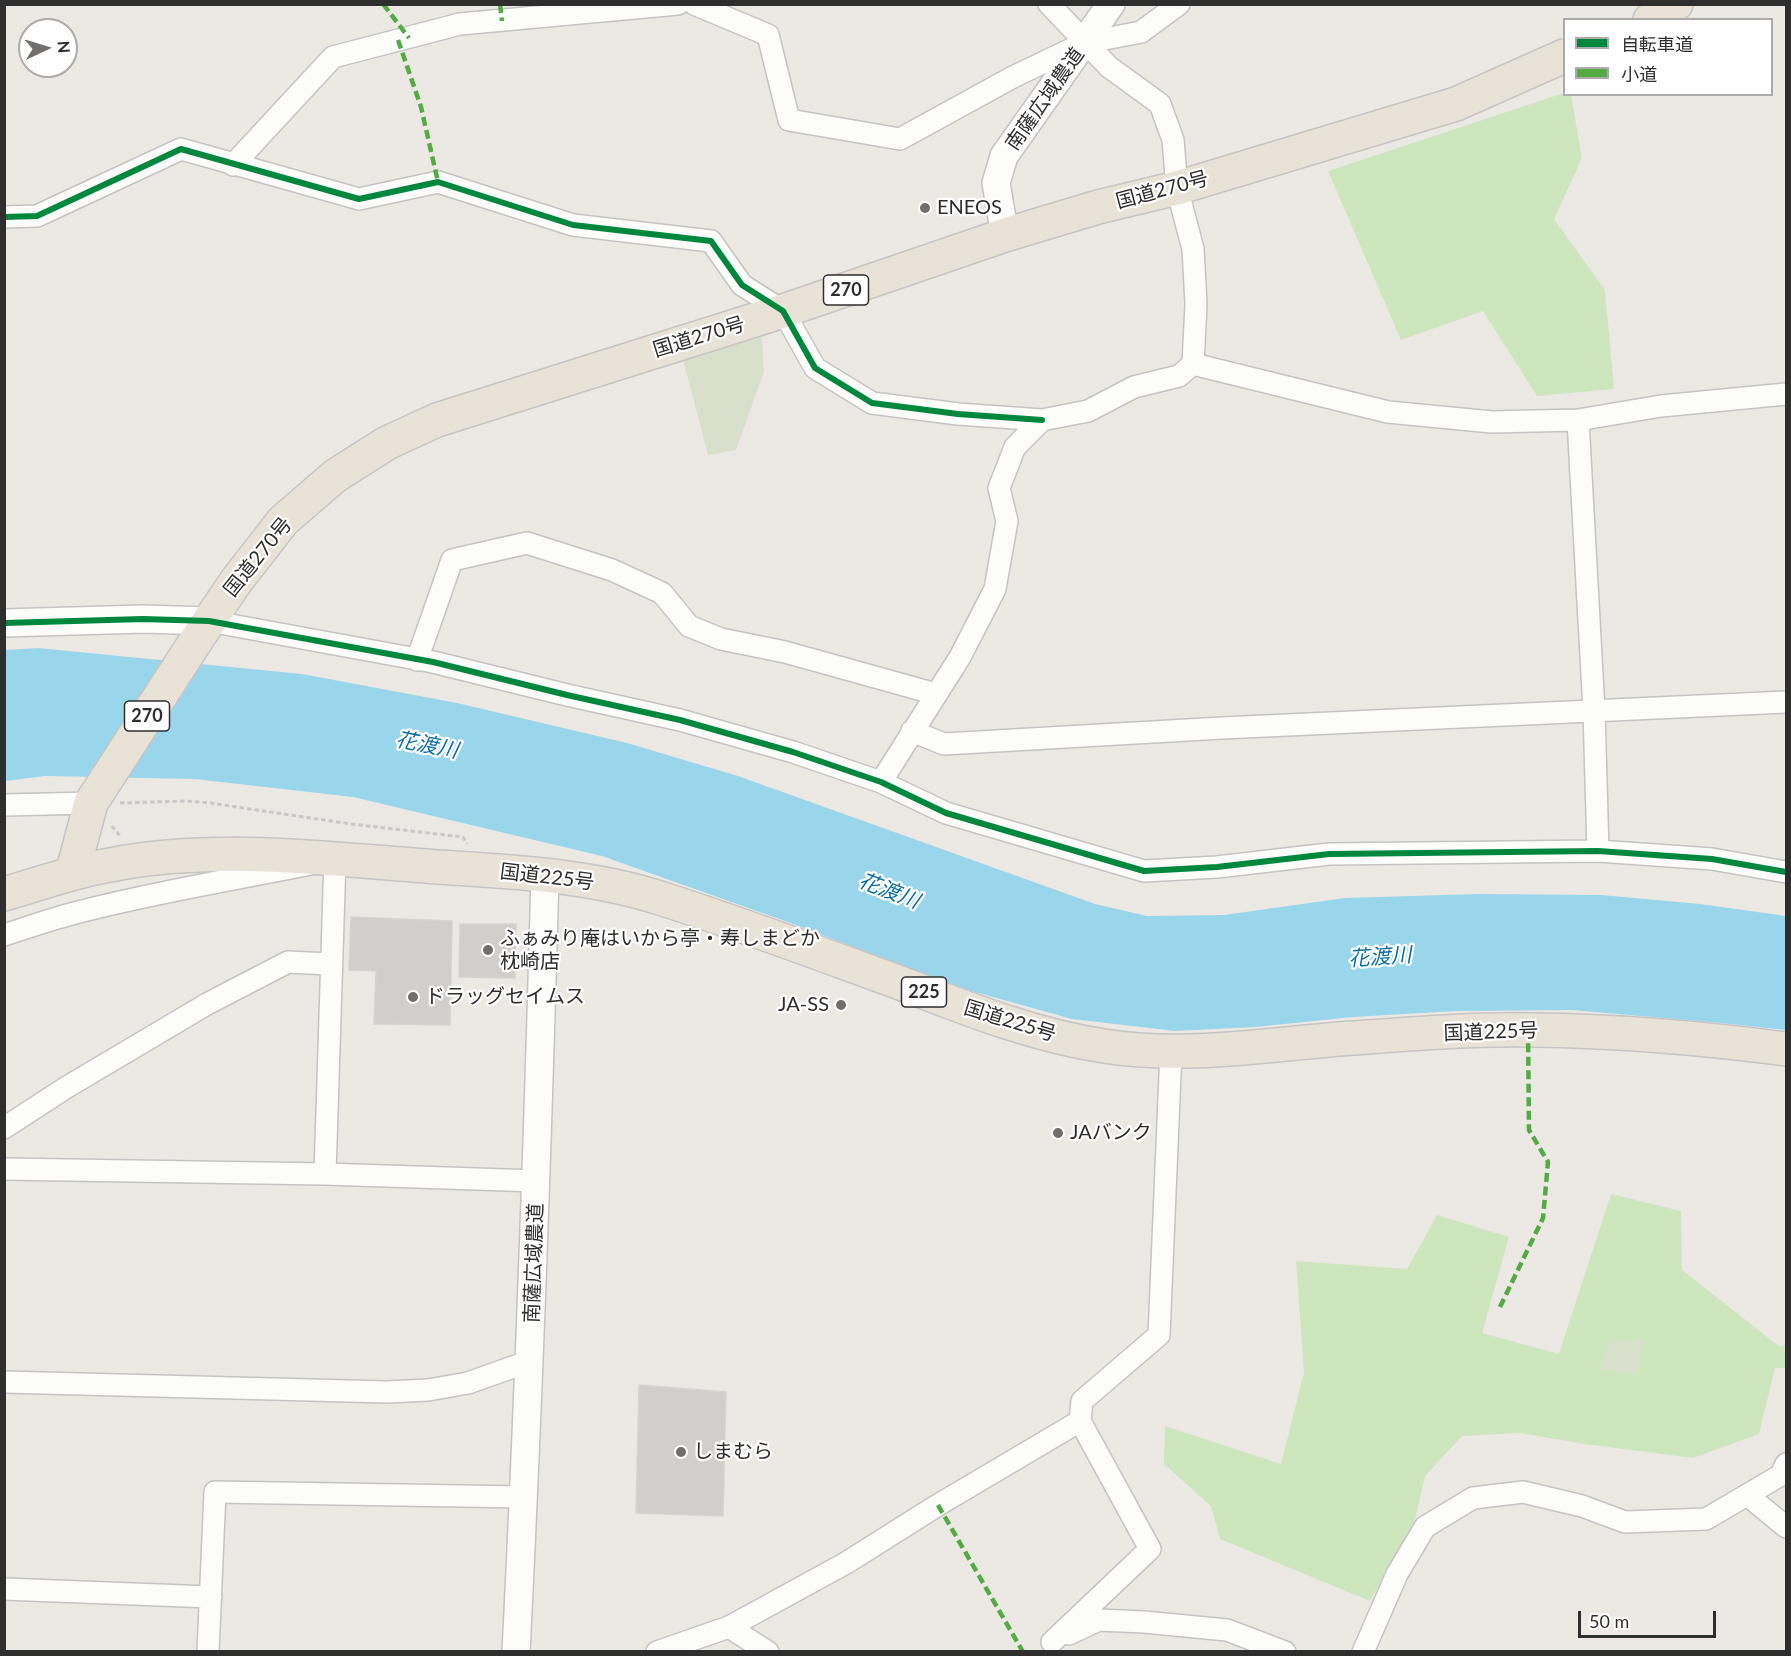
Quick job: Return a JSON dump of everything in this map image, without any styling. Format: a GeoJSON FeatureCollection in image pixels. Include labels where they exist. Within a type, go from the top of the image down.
{"type":"FeatureCollection","features":[{"type":"Feature","properties":{"kind":"highway"},"geometry":{"type":"LineString","coordinates":[[1653,18],[1676,4]]}},
{"type":"Feature","properties":{"kind":"highway","name":"国道270号"},"geometry":{"type":"LineString","coordinates":[[72,874],[98,801],[204,628],[237,580],[283,521],[335,476],[387,443],[446,417],[783,311],[1005,235],[1098,207],[1177,188],[1456,104],[1563,56]]}},
{"type":"Feature","properties":{"kind":"highway","name":"国道225号"},"geometry":{"type":"LineString","coordinates":[[4,894],[109,865],[175,857],[225,855],[335,859],[545,874],[626,888],[663,899],[810,950],[993,1018],[1056,1036],[1103,1046],[1171,1051],[1369,1037],[1528,1030],[1640,1035],[1786,1049]]}},
{"type":"Feature","properties":{"kind":"street"},"geometry":{"type":"LineString","coordinates":[[232,165],[333,57],[460,24],[678,4]]}},
{"type":"Feature","properties":{"kind":"street"},"geometry":{"type":"LineString","coordinates":[[694,4],[768,35],[789,120],[900,139],[1012,77],[1084,43],[1141,32],[1179,4]]}},
{"type":"Feature","properties":{"kind":"street"},"geometry":{"type":"LineString","coordinates":[[4,217],[37,216],[181,149],[359,199],[438,182],[573,225],[711,241],[742,285],[783,311],[815,368],[872,403],[958,414],[1042,420],[1088,411],[1134,387],[1179,376],[1193,364],[1196,304],[1193,249],[1177,188],[1173,140],[1160,104],[1109,67],[1049,4]]}},
{"type":"Feature","properties":{"kind":"street","name":"南薩広域農道"},"geometry":{"type":"LineString","coordinates":[[1005,235],[996,183],[1004,156],[1112,4]]}},
{"type":"Feature","properties":{"kind":"street"},"geometry":{"type":"LineString","coordinates":[[1193,364],[1388,412],[1492,422],[1578,420],[1661,406],[1786,394]]}},
{"type":"Feature","properties":{"kind":"street"},"geometry":{"type":"LineString","coordinates":[[881,782],[960,657],[995,589],[1007,521],[999,488],[1015,447],[1042,420]]}},
{"type":"Feature","properties":{"kind":"street"},"geometry":{"type":"LineString","coordinates":[[1578,420],[1594,711],[1598,851]]}},
{"type":"Feature","properties":{"kind":"street"},"geometry":{"type":"LineString","coordinates":[[417,660],[452,560],[527,543],[612,570],[662,593],[689,627],[720,639],[785,652],[936,694]]}},
{"type":"Feature","properties":{"kind":"street"},"geometry":{"type":"LineString","coordinates":[[4,623],[143,619],[417,660],[680,720],[793,752],[881,782],[946,813],[1144,871],[1217,867],[1329,854],[1598,851],[1712,860],[1786,872]]}},
{"type":"Feature","properties":{"kind":"street"},"geometry":{"type":"LineString","coordinates":[[912,731],[944,744],[1222,728],[1786,702]]}},
{"type":"Feature","properties":{"kind":"street"},"geometry":{"type":"LineString","coordinates":[[4,805],[98,801]]}},
{"type":"Feature","properties":{"kind":"street"},"geometry":{"type":"LineString","coordinates":[[4,935],[78,912],[221,880],[261,875],[335,859],[325,1174]]}},
{"type":"Feature","properties":{"kind":"street","name":"南薩広域農道"},"geometry":{"type":"LineString","coordinates":[[516,1652],[537,1181],[545,874]]}},
{"type":"Feature","properties":{"kind":"street"},"geometry":{"type":"LineString","coordinates":[[4,1128],[67,1087],[207,1004],[288,962],[330,964]]}},
{"type":"Feature","properties":{"kind":"street"},"geometry":{"type":"LineString","coordinates":[[1046,1647],[1150,1549],[1080,1421],[1082,1401],[1159,1335],[1171,1051]]}},
{"type":"Feature","properties":{"kind":"street"},"geometry":{"type":"LineString","coordinates":[[4,1169],[325,1174],[537,1181]]}},
{"type":"Feature","properties":{"kind":"street"},"geometry":{"type":"LineString","coordinates":[[4,1382],[387,1392],[428,1390],[468,1383],[530,1361]]}},
{"type":"Feature","properties":{"kind":"street"},"geometry":{"type":"LineString","coordinates":[[657,1652],[729,1626],[846,1563],[938,1504],[1080,1421]]}},
{"type":"Feature","properties":{"kind":"street"},"geometry":{"type":"LineString","coordinates":[[1363,1652],[1397,1574],[1425,1527],[1473,1498],[1523,1492],[1582,1506],[1625,1522],[1706,1519],[1781,1475],[1786,1464]]}},
{"type":"Feature","properties":{"kind":"street"},"geometry":{"type":"LineString","coordinates":[[208,1652],[215,1492],[524,1497]]}},
{"type":"Feature","properties":{"kind":"street"},"geometry":{"type":"LineString","coordinates":[[1747,1495],[1786,1527]]}},
{"type":"Feature","properties":{"kind":"street"},"geometry":{"type":"LineString","coordinates":[[4,1589],[211,1597]]}},
{"type":"Feature","properties":{"kind":"street"},"geometry":{"type":"LineString","coordinates":[[1046,1647],[1099,1620],[1227,1630],[1285,1652]]}},
{"type":"Feature","properties":{"kind":"street"},"geometry":{"type":"LineString","coordinates":[[729,1626],[768,1652]]}},
{"type":"Feature","properties":{"kind":"path"},"geometry":{"type":"LineString","coordinates":[[123,838],[108,821],[98,801],[210,803],[351,824],[463,837],[486,870]]}},
{"type":"Feature","properties":{"kind":"green space"},"geometry":{"type":"Polygon","coordinates":[[[1563,93],[1563,96],[1571,96],[1582,158],[1554,219],[1605,290],[1614,389],[1537,396],[1483,311],[1401,340],[1328,171],[1563,93]]]}},
{"type":"Feature","properties":{"kind":"green space"},"geometry":{"type":"Polygon","coordinates":[[[762,337],[764,372],[736,450],[708,455],[683,359],[762,337]]]}},
{"type":"Feature","properties":{"kind":"green space"},"geometry":{"type":"Polygon","coordinates":[[[1611,1194],[1681,1211],[1682,1270],[1780,1347],[1786,1344],[1786,1368],[1775,1368],[1759,1434],[1693,1458],[1521,1433],[1462,1436],[1425,1476],[1415,1520],[1370,1601],[1220,1539],[1211,1506],[1164,1464],[1165,1426],[1281,1464],[1304,1373],[1296,1261],[1407,1269],[1437,1215],[1509,1237],[1482,1333],[1559,1354],[1611,1194]]]}},
{"type":"Feature","properties":{"kind":"green space"},"geometry":{"type":"Polygon","coordinates":[[[1644,1340],[1637,1374],[1599,1370],[1610,1341],[1644,1340]]]}},
{"type":"Feature","properties":{"kind":"water","name":"花渡川"},"geometry":{"type":"Polygon","coordinates":[[[38,648],[302,674],[457,703],[627,743],[738,776],[1095,904],[1147,916],[1224,915],[1345,898],[1479,894],[1601,895],[1700,904],[1786,916],[1786,1030],[1572,1010],[1456,1011],[1175,1031],[1072,1019],[968,990],[785,921],[602,856],[353,797],[195,779],[45,776],[5,781],[5,650],[38,648]]]}},
{"type":"Feature","properties":{"kind":"building","name":"ドラッグセイムス"},"geometry":{"type":"Polygon","coordinates":[[[351,917],[452,921],[450,1025],[374,1024],[376,971],[349,970],[351,917]]]}},
{"type":"Feature","properties":{"kind":"building","name":"ふぁみり庵はいから亭・寿しまどか 枕崎店"},"geometry":{"type":"Polygon","coordinates":[[[460,924],[516,924],[515,978],[459,977],[460,924]]]}},
{"type":"Feature","properties":{"kind":"building","name":"しまむら"},"geometry":{"type":"Polygon","coordinates":[[[639,1385],[726,1392],[723,1516],[636,1513],[639,1385]]]}},
{"type":"Feature","properties":{"kind":"marked path"},"geometry":{"type":"LineString","coordinates":[[383,4],[409,38]]}},
{"type":"Feature","properties":{"kind":"marked path"},"geometry":{"type":"LineString","coordinates":[[500,4],[502,21]]}},
{"type":"Feature","properties":{"kind":"marked path"},"geometry":{"type":"LineString","coordinates":[[398,40],[421,107],[438,182]]}},
{"type":"Feature","properties":{"kind":"marked path"},"geometry":{"type":"LineString","coordinates":[[1500,1307],[1543,1218],[1548,1162],[1529,1130],[1528,1030]]}},
{"type":"Feature","properties":{"kind":"marked path"},"geometry":{"type":"LineString","coordinates":[[938,1505],[1023,1652]]}},
{"type":"Feature","properties":{"kind":"cycle path"},"geometry":{"type":"LineString","coordinates":[[4,217],[37,216],[181,149],[359,199],[438,182],[573,225],[711,241],[742,285],[783,311],[815,368],[872,403],[958,414],[1042,420]]}},
{"type":"Feature","properties":{"kind":"cycle path"},"geometry":{"type":"LineString","coordinates":[[4,623],[143,619],[209,621],[433,662],[680,720],[793,752],[881,782],[946,813],[1144,871],[1217,867],[1329,854],[1598,851],[1712,859],[1786,872]]}},
{"type":"Feature","properties":{"kind":"place","name":"ENEOS"},"geometry":{"type":"Point","coordinates":[925,208]}},
{"type":"Feature","properties":{"kind":"place","name":"ふぁみり庵はいから亭・寿しまどか 枕崎店"},"geometry":{"type":"Point","coordinates":[488,950]}},
{"type":"Feature","properties":{"kind":"place","name":"ドラッグセイムス"},"geometry":{"type":"Point","coordinates":[413,997]}},
{"type":"Feature","properties":{"kind":"place","name":"JA-SS"},"geometry":{"type":"Point","coordinates":[841,1005]}},
{"type":"Feature","properties":{"kind":"place","name":"JAバンク"},"geometry":{"type":"Point","coordinates":[1058,1133]}},
{"type":"Feature","properties":{"kind":"place","name":"しまむら"},"geometry":{"type":"Point","coordinates":[681,1452]}}]}
